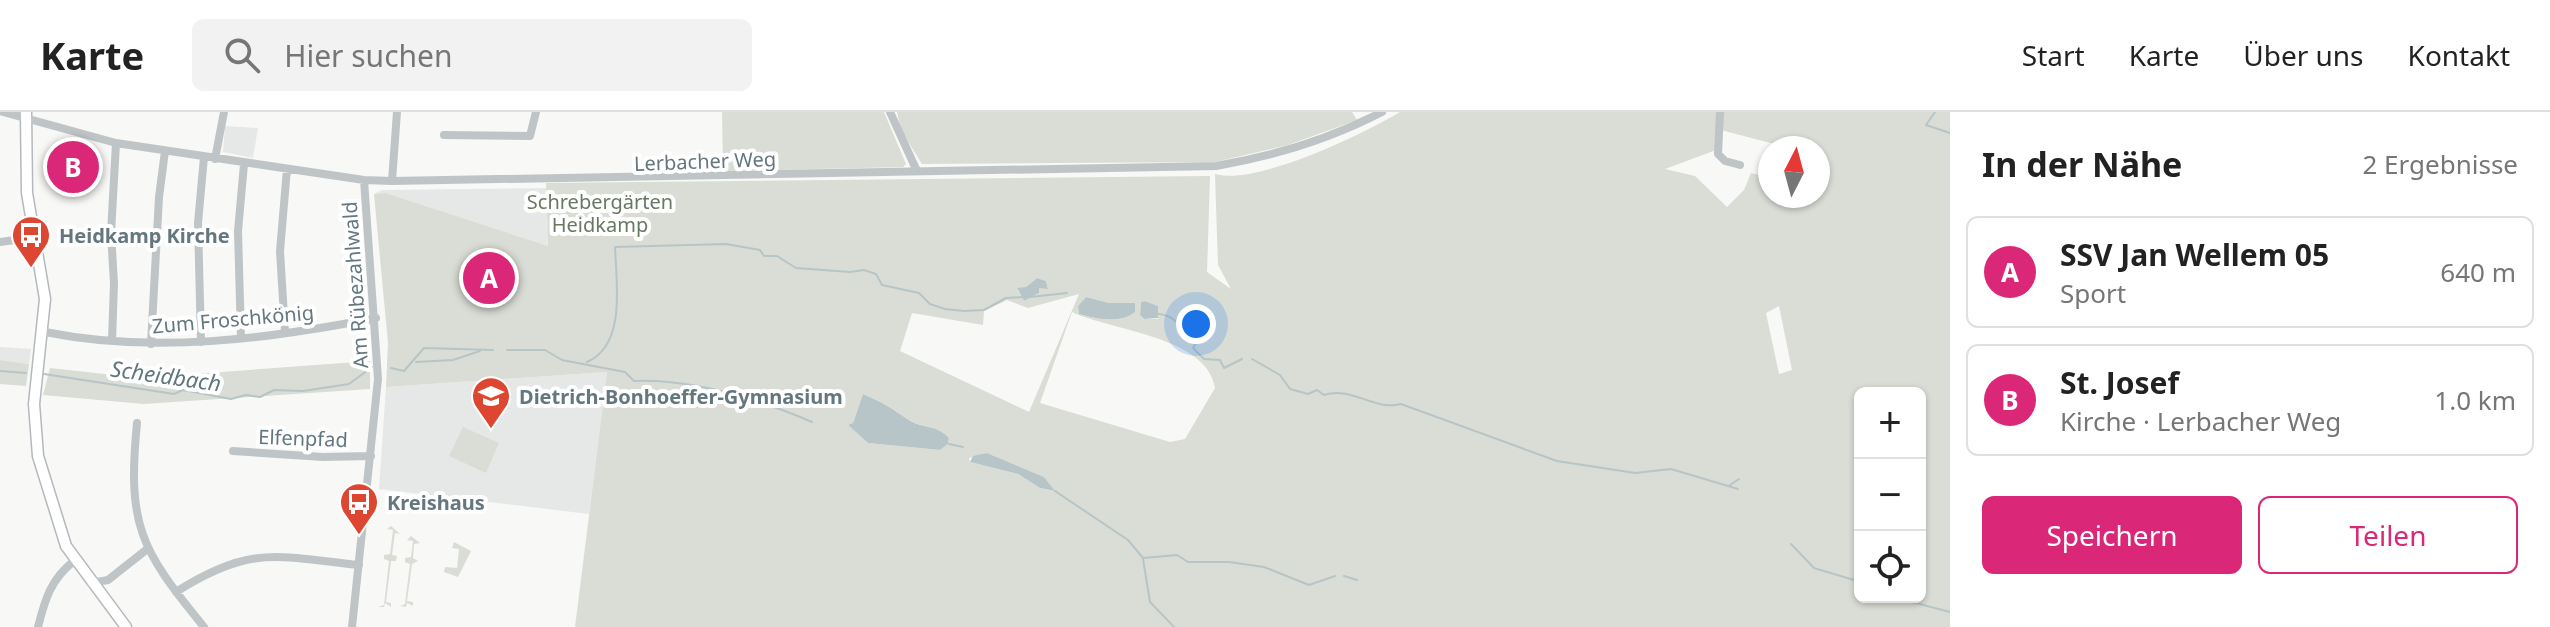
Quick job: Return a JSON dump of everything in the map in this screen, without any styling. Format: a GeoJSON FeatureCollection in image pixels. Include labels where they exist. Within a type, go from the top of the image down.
{"type":"FeatureCollection","features":[{"type":"Feature","properties":{"kind":"main road"},"geometry":{"type":"LineString","coordinates":[[26,115],[27,193],[37,237],[45,299],[45,332],[35,387],[35,438],[48,494],[74,561],[126,627]]}},
{"type":"Feature","properties":{"kind":"street","name":"Lerbacher Weg"},"geometry":{"type":"LineString","coordinates":[[3,112],[26,115],[116,143],[244,164],[392,181],[622,179],[916,169],[1216,166],[1259,159],[1328,138],[1382,112]]}},
{"type":"Feature","properties":{"kind":"street"},"geometry":{"type":"LineString","coordinates":[[215,159],[224,112]]}},
{"type":"Feature","properties":{"kind":"street"},"geometry":{"type":"LineString","coordinates":[[392,181],[397,112]]}},
{"type":"Feature","properties":{"kind":"street"},"geometry":{"type":"LineString","coordinates":[[444,135],[530,136],[536,112]]}},
{"type":"Feature","properties":{"kind":"street"},"geometry":{"type":"LineString","coordinates":[[890,112],[916,169]]}},
{"type":"Feature","properties":{"kind":"street"},"geometry":{"type":"LineString","coordinates":[[1720,112],[1718,154],[1725,161],[1740,165]]}},
{"type":"Feature","properties":{"kind":"street"},"geometry":{"type":"LineString","coordinates":[[112,341],[114,283],[111,233],[116,143]]}},
{"type":"Feature","properties":{"kind":"street"},"geometry":{"type":"LineString","coordinates":[[151,344],[159,197],[165,151]]}},
{"type":"Feature","properties":{"kind":"street"},"geometry":{"type":"LineString","coordinates":[[201,342],[198,223],[204,157]]}},
{"type":"Feature","properties":{"kind":"street"},"geometry":{"type":"LineString","coordinates":[[241,338],[238,231],[244,164]]}},
{"type":"Feature","properties":{"kind":"street"},"geometry":{"type":"LineString","coordinates":[[285,332],[280,251],[287,169]]}},
{"type":"Feature","properties":{"kind":"street","name":"Am Rübezahlwald"},"geometry":{"type":"LineString","coordinates":[[352,627],[378,379],[364,180]]}},
{"type":"Feature","properties":{"kind":"street"},"geometry":{"type":"LineString","coordinates":[[0,242],[37,237]]}},
{"type":"Feature","properties":{"kind":"street","name":"Zum Froschkönig"},"geometry":{"type":"LineString","coordinates":[[45,332],[151,344],[241,338],[372,319]]}},
{"type":"Feature","properties":{"kind":"street"},"geometry":{"type":"LineString","coordinates":[[137,423],[133,496],[146,550],[204,627]]}},
{"type":"Feature","properties":{"kind":"street","name":"Elfenpfad"},"geometry":{"type":"LineString","coordinates":[[233,451],[371,456]]}},
{"type":"Feature","properties":{"kind":"street"},"geometry":{"type":"LineString","coordinates":[[101,596],[108,580],[146,550]]}},
{"type":"Feature","properties":{"kind":"street"},"geometry":{"type":"LineString","coordinates":[[176,592],[211,569],[256,557],[278,556],[359,565]]}},
{"type":"Feature","properties":{"kind":"street"},"geometry":{"type":"LineString","coordinates":[[38,627],[45,599],[58,574],[74,561]]}},
{"type":"Feature","properties":{"kind":"street"},"geometry":{"type":"LineString","coordinates":[[91,583],[108,580]]}},
{"type":"Feature","properties":{"kind":"shaded area"},"geometry":{"type":"Polygon","coordinates":[[[225,126],[258,128],[253,158],[223,152],[225,126]]]}},
{"type":"Feature","properties":{"kind":"shaded area"},"geometry":{"type":"Polygon","coordinates":[[[546,188],[548,246],[386,193],[374,194],[382,190],[546,188]]]}},
{"type":"Feature","properties":{"kind":"shaded area"},"geometry":{"type":"Polygon","coordinates":[[[1037,278],[1046,281],[1048,289],[1039,288],[1039,293],[1024,301],[1017,288],[1026,287],[1037,278]]]}},
{"type":"Feature","properties":{"kind":"shaded area"},"geometry":{"type":"Polygon","coordinates":[[[1086,297],[1109,303],[1135,303],[1135,312],[1116,319],[1079,314],[1078,306],[1086,297]]]}},
{"type":"Feature","properties":{"kind":"shaded area"},"geometry":{"type":"Polygon","coordinates":[[[1141,302],[1158,306],[1158,318],[1144,319],[1140,315],[1141,302]]]}},
{"type":"Feature","properties":{"kind":"shaded area"},"geometry":{"type":"Polygon","coordinates":[[[0,347],[31,349],[29,364],[0,360],[0,347]]]}},
{"type":"Feature","properties":{"kind":"shaded area","name":"Dietrich-Bonhoeffer-Gymnasium"},"geometry":{"type":"Polygon","coordinates":[[[607,372],[589,514],[379,489],[386,387],[607,372]]]}},
{"type":"Feature","properties":{"kind":"shaded area"},"geometry":{"type":"Polygon","coordinates":[[[863,394],[914,423],[939,431],[949,438],[948,444],[940,450],[868,443],[848,425],[853,423],[863,394]]]}},
{"type":"Feature","properties":{"kind":"shaded area"},"geometry":{"type":"Polygon","coordinates":[[[987,453],[1044,477],[1055,491],[1040,488],[1018,474],[970,462],[973,456],[987,453]]]}},
{"type":"Feature","properties":{"kind":"green space"},"geometry":{"type":"Polygon","coordinates":[[[722,112],[884,112],[906,164],[903,167],[723,171],[722,112]]]}},
{"type":"Feature","properties":{"kind":"green space"},"geometry":{"type":"Polygon","coordinates":[[[897,112],[1352,112],[1357,120],[1288,145],[1215,162],[922,164],[901,130],[897,112]]]}},
{"type":"Feature","properties":{"kind":"green space","name":"Schrebergärten Heidkamp"},"geometry":{"type":"Polygon","coordinates":[[[1400,112],[1718,112],[1716,150],[1665,169],[1695,176],[1727,207],[1744,190],[1751,173],[1758,175],[1758,208],[1830,208],[1830,136],[1758,136],[1758,140],[1721,130],[1722,112],[1950,112],[1950,627],[575,627],[607,372],[386,387],[388,343],[374,194],[386,193],[548,246],[546,183],[1210,176],[1207,272],[1231,289],[1218,265],[1215,174],[1233,176],[1256,172],[1309,156],[1400,112]],[[1037,278],[1026,287],[1017,289],[1024,301],[1039,293],[1039,288],[1048,288],[1046,281],[1037,278]],[[1079,294],[1028,308],[1007,300],[984,311],[983,325],[912,313],[900,351],[1029,412],[1079,294]],[[1086,297],[1078,306],[1079,314],[1101,319],[1123,318],[1135,312],[1135,303],[1109,303],[1086,297]],[[1141,302],[1140,315],[1144,319],[1158,319],[1158,306],[1141,302]],[[1779,306],[1766,313],[1779,374],[1792,370],[1779,306]],[[1072,312],[1040,403],[1170,442],[1185,439],[1215,388],[1208,371],[1195,357],[1177,346],[1072,312]],[[863,394],[853,423],[848,425],[868,443],[940,450],[948,444],[949,438],[939,431],[914,422],[863,394]],[[987,453],[969,458],[970,462],[1018,474],[1040,488],[1054,491],[1044,477],[987,453]]]}},
{"type":"Feature","properties":{"kind":"green space"},"geometry":{"type":"Polygon","coordinates":[[[0,360],[29,364],[26,386],[0,384],[0,360]]]}},
{"type":"Feature","properties":{"kind":"green space"},"geometry":{"type":"Polygon","coordinates":[[[370,361],[370,389],[144,404],[43,395],[50,368],[141,378],[370,361]]]}},
{"type":"Feature","properties":{"kind":"green space"},"geometry":{"type":"Polygon","coordinates":[[[463,427],[499,443],[486,473],[449,456],[463,427]]]}},
{"type":"Feature","properties":{"kind":"green space"},"geometry":{"type":"Polygon","coordinates":[[[391,526],[400,534],[395,533],[392,555],[397,556],[396,561],[391,561],[386,602],[391,603],[391,607],[385,603],[384,607],[378,607],[384,605],[389,561],[384,559],[384,555],[390,554],[393,530],[387,529],[391,526]]]}},
{"type":"Feature","properties":{"kind":"green space"},"geometry":{"type":"Polygon","coordinates":[[[411,536],[420,543],[414,544],[413,558],[418,561],[412,564],[407,601],[413,602],[413,606],[407,603],[406,607],[400,606],[405,604],[410,564],[405,562],[405,558],[411,557],[413,541],[407,540],[411,536]]]}},
{"type":"Feature","properties":{"kind":"green space"},"geometry":{"type":"Polygon","coordinates":[[[454,542],[471,551],[458,577],[444,572],[445,567],[457,568],[459,549],[452,548],[454,542]]]}},
{"type":"Feature","properties":{"kind":"waterway"},"geometry":{"type":"LineString","coordinates":[[1935,112],[1926,125],[1950,133]]}},
{"type":"Feature","properties":{"kind":"waterway","name":"Scheidbach"},"geometry":{"type":"LineString","coordinates":[[587,362],[600,354],[614,327],[617,294],[615,247],[726,244],[760,250],[764,256],[777,256],[796,268],[850,272],[864,270],[876,274],[882,285],[919,293],[930,304],[945,309],[984,310],[1006,298],[1023,297]]}},
{"type":"Feature","properties":{"kind":"waterway","name":"Scheidbach"},"geometry":{"type":"LineString","coordinates":[[1030,297],[1067,293]]}},
{"type":"Feature","properties":{"kind":"waterway"},"geometry":{"type":"LineString","coordinates":[[1159,314],[1170,317],[1184,329],[1197,342],[1193,348],[1204,359],[1220,360],[1224,368],[1242,359]]}},
{"type":"Feature","properties":{"kind":"waterway","name":"Scheidbach"},"geometry":{"type":"LineString","coordinates":[[391,368],[404,371],[424,348],[493,350]]}},
{"type":"Feature","properties":{"kind":"waterway"},"geometry":{"type":"LineString","coordinates":[[507,350],[545,350],[562,360],[625,372],[634,381],[679,383],[725,392],[812,422]]}},
{"type":"Feature","properties":{"kind":"waterway","name":"Scheidbach"},"geometry":{"type":"LineString","coordinates":[[416,362],[453,360],[480,351]]}},
{"type":"Feature","properties":{"kind":"waterway"},"geometry":{"type":"LineString","coordinates":[[1252,359],[1280,375],[1290,389],[1308,394],[1317,390],[1324,395],[1344,394],[1381,404],[1401,404],[1557,461],[1635,473],[1671,469],[1738,489]]}},
{"type":"Feature","properties":{"kind":"waterway","name":"Scheidbach"},"geometry":{"type":"LineString","coordinates":[[44,374],[174,394],[183,390],[231,399],[246,395],[260,397],[274,390],[303,391],[349,384],[372,367]]}},
{"type":"Feature","properties":{"kind":"waterway","name":"Scheidbach"},"geometry":{"type":"LineString","coordinates":[[0,371],[26,373]]}},
{"type":"Feature","properties":{"kind":"waterway"},"geometry":{"type":"LineString","coordinates":[[949,444],[963,447]]}},
{"type":"Feature","properties":{"kind":"waterway"},"geometry":{"type":"LineString","coordinates":[[1730,485],[1739,479]]}},
{"type":"Feature","properties":{"kind":"waterway"},"geometry":{"type":"LineString","coordinates":[[1055,491],[1128,540],[1143,558],[1177,555],[1188,562],[1229,562],[1264,567],[1309,585],[1335,576]]}},
{"type":"Feature","properties":{"kind":"waterway"},"geometry":{"type":"LineString","coordinates":[[1791,544],[1814,568],[1854,580]]}},
{"type":"Feature","properties":{"kind":"waterway"},"geometry":{"type":"LineString","coordinates":[[1143,559],[1150,602],[1174,627]]}},
{"type":"Feature","properties":{"kind":"waterway"},"geometry":{"type":"LineString","coordinates":[[1344,576],[1357,580]]}},
{"type":"Feature","properties":{"kind":"waterway"},"geometry":{"type":"LineString","coordinates":[[1916,603],[1950,612]]}},
{"type":"Feature","properties":{"kind":"place","name":"St. Josef"},"geometry":{"type":"Point","coordinates":[73,167]}},
{"type":"Feature","properties":{"kind":"place","name":"Heidkamp Kirche"},"geometry":{"type":"Point","coordinates":[31,269]}},
{"type":"Feature","properties":{"kind":"place","name":"SSV Jan Wellem 05"},"geometry":{"type":"Point","coordinates":[489,278]}},
{"type":"Feature","properties":{"kind":"place","name":"Dietrich-Bonhoeffer-Gymnasium"},"geometry":{"type":"Point","coordinates":[491,430]}},
{"type":"Feature","properties":{"kind":"place","name":"Kreishaus"},"geometry":{"type":"Point","coordinates":[359,536]}}]}
